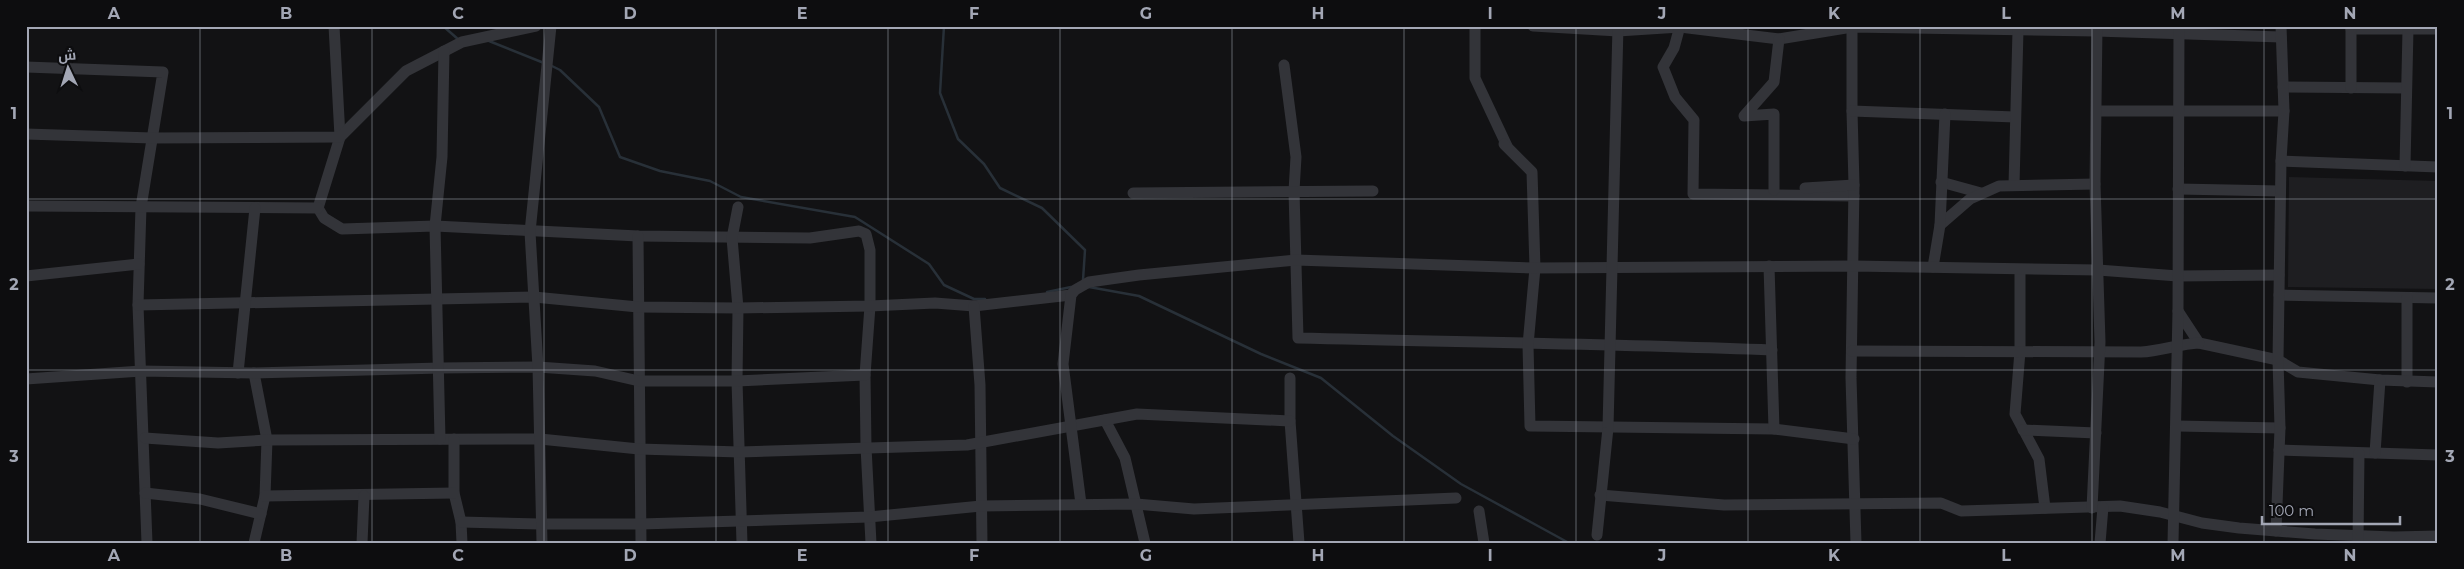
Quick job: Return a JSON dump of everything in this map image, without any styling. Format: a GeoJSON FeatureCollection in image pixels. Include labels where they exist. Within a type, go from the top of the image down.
{"type":"FeatureCollection","features":[{"type":"Feature","properties":{"kind":"street"},"geometry":{"type":"LineString","coordinates":[[334,26],[340,138],[318,208],[324,218],[342,229],[435,226],[530,232],[732,238],[810,238],[859,231],[865,233],[870,250],[870,306],[865,375],[866,447],[871,543]]}},
{"type":"Feature","properties":{"kind":"street"},"geometry":{"type":"LineString","coordinates":[[26,134],[152,138],[340,138],[406,71],[462,42],[536,26]]}},
{"type":"Feature","properties":{"kind":"street"},"geometry":{"type":"LineString","coordinates":[[542,543],[540,524],[538,367],[530,232],[551,26]]}},
{"type":"Feature","properties":{"kind":"street"},"geometry":{"type":"LineString","coordinates":[[1475,26],[1474,78],[1506,145],[1532,172],[1535,268],[1528,345],[1530,426],[1774,430],[1854,439]]}},
{"type":"Feature","properties":{"kind":"street"},"geometry":{"type":"LineString","coordinates":[[1533,26],[1680,27],[1779,39],[1852,27],[2281,32],[2284,112],[2280,191],[2278,360],[2280,428],[2276,531]]}},
{"type":"Feature","properties":{"kind":"street"},"geometry":{"type":"LineString","coordinates":[[1680,27],[1674,48],[1662,67],[1675,97],[1694,120],[1693,194]]}},
{"type":"Feature","properties":{"kind":"street"},"geometry":{"type":"LineString","coordinates":[[1852,27],[1854,191],[1852,351],[1856,543]]}},
{"type":"Feature","properties":{"kind":"street"},"geometry":{"type":"LineString","coordinates":[[1597,535],[1608,428],[1618,28]]}},
{"type":"Feature","properties":{"kind":"street"},"geometry":{"type":"LineString","coordinates":[[2351,88],[2351,28],[2438,29]]}},
{"type":"Feature","properties":{"kind":"street"},"geometry":{"type":"LineString","coordinates":[[2096,29],[2097,111],[2095,184],[2100,352],[2096,433],[2097,507],[2100,543]]}},
{"type":"Feature","properties":{"kind":"street"},"geometry":{"type":"LineString","coordinates":[[2405,166],[2408,29]]}},
{"type":"Feature","properties":{"kind":"street"},"geometry":{"type":"LineString","coordinates":[[2014,185],[2018,30]]}},
{"type":"Feature","properties":{"kind":"street"},"geometry":{"type":"LineString","coordinates":[[2173,543],[2178,344],[2179,31]]}},
{"type":"Feature","properties":{"kind":"street"},"geometry":{"type":"LineString","coordinates":[[1774,190],[1774,114],[1744,116],[1774,82],[1779,39]]}},
{"type":"Feature","properties":{"kind":"street"},"geometry":{"type":"LineString","coordinates":[[440,439],[440,368],[435,226],[442,157],[444,51]]}},
{"type":"Feature","properties":{"kind":"street"},"geometry":{"type":"LineString","coordinates":[[1284,65],[1296,157],[1294,191],[1298,338],[1528,345],[1609,344],[1772,350]]}},
{"type":"Feature","properties":{"kind":"street"},"geometry":{"type":"LineString","coordinates":[[26,67],[163,72],[140,207],[138,305],[145,438],[147,543]]}},
{"type":"Feature","properties":{"kind":"street"},"geometry":{"type":"LineString","coordinates":[[2283,87],[2406,88]]}},
{"type":"Feature","properties":{"kind":"street"},"geometry":{"type":"LineString","coordinates":[[2097,111],[2284,112]]}},
{"type":"Feature","properties":{"kind":"street"},"geometry":{"type":"LineString","coordinates":[[1852,112],[2015,116]]}},
{"type":"Feature","properties":{"kind":"street"},"geometry":{"type":"LineString","coordinates":[[1933,267],[1940,225],[1945,114]]}},
{"type":"Feature","properties":{"kind":"street"},"geometry":{"type":"LineString","coordinates":[[2281,161],[2438,167]]}},
{"type":"Feature","properties":{"kind":"street"},"geometry":{"type":"LineString","coordinates":[[1942,182],[1981,193]]}},
{"type":"Feature","properties":{"kind":"street"},"geometry":{"type":"LineString","coordinates":[[1940,225],[1981,193],[1999,186],[2095,184]]}},
{"type":"Feature","properties":{"kind":"street"},"geometry":{"type":"LineString","coordinates":[[2178,189],[2280,191]]}},
{"type":"Feature","properties":{"kind":"street"},"geometry":{"type":"LineString","coordinates":[[1693,194],[1774,190],[1854,191]]}},
{"type":"Feature","properties":{"kind":"street"},"geometry":{"type":"LineString","coordinates":[[1133,194],[1373,191]]}},
{"type":"Feature","properties":{"kind":"street"},"geometry":{"type":"LineString","coordinates":[[1693,194],[1854,191]]}},
{"type":"Feature","properties":{"kind":"street"},"geometry":{"type":"LineString","coordinates":[[26,206],[318,208]]}},
{"type":"Feature","properties":{"kind":"street"},"geometry":{"type":"LineString","coordinates":[[738,207],[732,238],[738,308],[737,381],[742,543]]}},
{"type":"Feature","properties":{"kind":"street"},"geometry":{"type":"LineString","coordinates":[[238,373],[255,208]]}},
{"type":"Feature","properties":{"kind":"street"},"geometry":{"type":"LineString","coordinates":[[638,236],[638,449],[641,543]]}},
{"type":"Feature","properties":{"kind":"street"},"geometry":{"type":"LineString","coordinates":[[1081,504],[1063,364],[1071,295],[1075,290],[1089,282],[1139,275],[1296,260],[1535,268],[1853,266],[2098,270],[2178,276],[2279,275]]}},
{"type":"Feature","properties":{"kind":"street"},"geometry":{"type":"LineString","coordinates":[[26,276],[139,264]]}},
{"type":"Feature","properties":{"kind":"street"},"geometry":{"type":"LineString","coordinates":[[1769,266],[1774,430]]}},
{"type":"Feature","properties":{"kind":"street"},"geometry":{"type":"LineString","coordinates":[[2020,270],[2020,351],[2014,405],[2015,414],[2039,459],[2045,508]]}},
{"type":"Feature","properties":{"kind":"street"},"geometry":{"type":"LineString","coordinates":[[138,305],[534,297],[638,308],[870,306],[935,303],[974,306],[1071,295]]}},
{"type":"Feature","properties":{"kind":"street"},"geometry":{"type":"LineString","coordinates":[[2279,295],[2438,298]]}},
{"type":"Feature","properties":{"kind":"street"},"geometry":{"type":"LineString","coordinates":[[2407,298],[2407,382]]}},
{"type":"Feature","properties":{"kind":"street"},"geometry":{"type":"LineString","coordinates":[[974,306],[980,385],[982,543]]}},
{"type":"Feature","properties":{"kind":"street"},"geometry":{"type":"LineString","coordinates":[[2178,311],[2198,343]]}},
{"type":"Feature","properties":{"kind":"street"},"geometry":{"type":"LineString","coordinates":[[1852,351],[2160,351],[2178,344],[2198,343],[2278,360],[2298,372],[2407,382],[2438,382]]}},
{"type":"Feature","properties":{"kind":"street"},"geometry":{"type":"LineString","coordinates":[[26,379],[141,371],[254,373],[538,367],[595,371],[639,381],[737,381],[865,375]]}},
{"type":"Feature","properties":{"kind":"street"},"geometry":{"type":"LineString","coordinates":[[254,373],[267,440],[265,496],[254,543]]}},
{"type":"Feature","properties":{"kind":"street"},"geometry":{"type":"LineString","coordinates":[[1290,378],[1290,421],[1299,543]]}},
{"type":"Feature","properties":{"kind":"street"},"geometry":{"type":"LineString","coordinates":[[2375,453],[2380,380]]}},
{"type":"Feature","properties":{"kind":"street"},"geometry":{"type":"LineString","coordinates":[[145,438],[218,443],[267,440],[540,439],[638,449],[740,452],[980,443],[1137,414],[1290,421]]}},
{"type":"Feature","properties":{"kind":"street"},"geometry":{"type":"LineString","coordinates":[[1105,420],[1125,458],[1145,543]]}},
{"type":"Feature","properties":{"kind":"street"},"geometry":{"type":"LineString","coordinates":[[2177,426],[2280,428]]}},
{"type":"Feature","properties":{"kind":"street"},"geometry":{"type":"LineString","coordinates":[[2023,430],[2096,433]]}},
{"type":"Feature","properties":{"kind":"street"},"geometry":{"type":"LineString","coordinates":[[454,439],[454,493],[461,522],[462,543]]}},
{"type":"Feature","properties":{"kind":"street"},"geometry":{"type":"LineString","coordinates":[[2279,450],[2438,455]]}},
{"type":"Feature","properties":{"kind":"street"},"geometry":{"type":"LineString","coordinates":[[2358,539],[2359,452]]}},
{"type":"Feature","properties":{"kind":"street"},"geometry":{"type":"LineString","coordinates":[[145,493],[200,499],[261,514]]}},
{"type":"Feature","properties":{"kind":"street"},"geometry":{"type":"LineString","coordinates":[[265,496],[364,496],[454,493]]}},
{"type":"Feature","properties":{"kind":"street"},"geometry":{"type":"LineString","coordinates":[[1600,495],[1724,504],[1856,505],[1942,503],[1962,511],[2120,506],[2202,523],[2358,539],[2438,536]]}},
{"type":"Feature","properties":{"kind":"street"},"geometry":{"type":"LineString","coordinates":[[362,543],[364,496]]}},
{"type":"Feature","properties":{"kind":"street"},"geometry":{"type":"LineString","coordinates":[[461,522],[641,524],[869,517],[981,506],[1136,504],[1194,509],[1456,498]]}},
{"type":"Feature","properties":{"kind":"street"},"geometry":{"type":"LineString","coordinates":[[1479,511],[1484,543]]}},
{"type":"Feature","properties":{"kind":"shaded area"},"geometry":{"type":"Polygon","coordinates":[[[2289,177],[2438,181],[2438,289],[2288,287],[2289,177]]]}},
{"type":"Feature","properties":{"kind":"waterway"},"geometry":{"type":"LineString","coordinates":[[443,26],[459,40]]}},
{"type":"Feature","properties":{"kind":"waterway"},"geometry":{"type":"LineString","coordinates":[[944,26],[940,93],[958,139],[984,164],[1000,188],[1042,208],[1085,250],[1083,280]]}},
{"type":"Feature","properties":{"kind":"waterway"},"geometry":{"type":"LineString","coordinates":[[489,41],[544,63]]}},
{"type":"Feature","properties":{"kind":"waterway"},"geometry":{"type":"LineString","coordinates":[[552,66],[560,70],[599,107],[620,157],[660,171],[710,181],[741,197],[855,217],[929,264],[944,285],[974,299],[985,299]]}},
{"type":"Feature","properties":{"kind":"waterway"},"geometry":{"type":"LineString","coordinates":[[1047,292],[1071,287]]}},
{"type":"Feature","properties":{"kind":"waterway"},"geometry":{"type":"LineString","coordinates":[[1089,287],[1139,296],[1261,354],[1321,378],[1393,436],[1461,484],[1569,543]]}}]}
